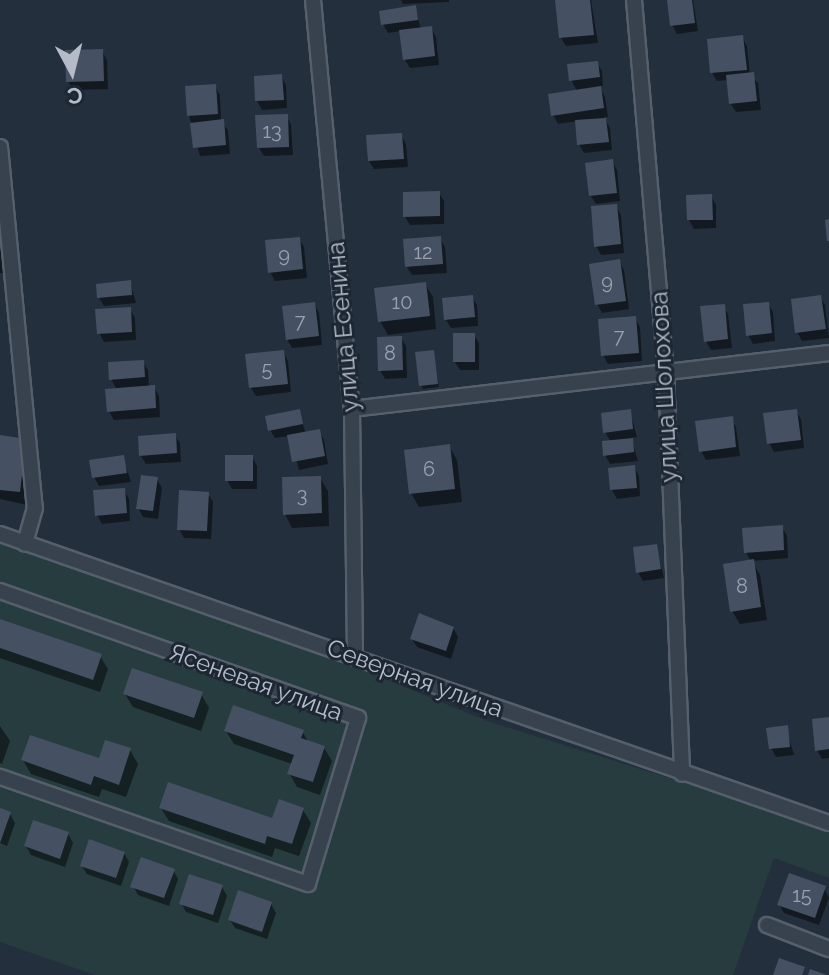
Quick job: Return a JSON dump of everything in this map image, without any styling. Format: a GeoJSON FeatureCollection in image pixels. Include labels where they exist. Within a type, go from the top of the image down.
{"type":"FeatureCollection","features":[{"type":"Feature","properties":{"kind":"street","name":"улица Есенина"},"geometry":{"type":"LineString","coordinates":[[313,0],[352,409],[355,656]]}},
{"type":"Feature","properties":{"kind":"street","name":"улица Шолохова"},"geometry":{"type":"LineString","coordinates":[[634,0],[666,372],[682,774]]}},
{"type":"Feature","properties":{"kind":"street"},"geometry":{"type":"LineString","coordinates":[[0,147],[35,508],[25,544]]}},
{"type":"Feature","properties":{"kind":"street"},"geometry":{"type":"LineString","coordinates":[[352,409],[829,353]]}},
{"type":"Feature","properties":{"kind":"street","name":"Северная улица"},"geometry":{"type":"LineString","coordinates":[[0,534],[829,823]]}},
{"type":"Feature","properties":{"kind":"street","name":"Ясеневая улица"},"geometry":{"type":"LineString","coordinates":[[0,591],[358,718],[308,884],[0,777]]}},
{"type":"Feature","properties":{"kind":"street"},"geometry":{"type":"LineString","coordinates":[[767,925],[829,949]]}},
{"type":"Feature","properties":{"kind":"green space"},"geometry":{"type":"Polygon","coordinates":[[[0,530],[208,606],[487,721],[829,828],[829,878],[774,858],[733,975],[95,975],[0,942],[0,530]]]}},
{"type":"Feature","properties":{"kind":"building"},"geometry":{"type":"Polygon","coordinates":[[[555,0],[590,0],[594,35],[559,38],[555,0]]]}},
{"type":"Feature","properties":{"kind":"building"},"geometry":{"type":"Polygon","coordinates":[[[667,0],[692,0],[695,23],[670,26],[667,0]]]}},
{"type":"Feature","properties":{"kind":"building"},"geometry":{"type":"Polygon","coordinates":[[[416,5],[418,20],[381,25],[379,11],[416,5]]]}},
{"type":"Feature","properties":{"kind":"building"},"geometry":{"type":"Polygon","coordinates":[[[432,26],[435,56],[403,60],[399,30],[432,26]]]}},
{"type":"Feature","properties":{"kind":"building"},"geometry":{"type":"Polygon","coordinates":[[[743,35],[747,70],[710,73],[707,39],[743,35]]]}},
{"type":"Feature","properties":{"kind":"building"},"geometry":{"type":"Polygon","coordinates":[[[103,49],[104,81],[66,82],[65,50],[103,49]]]}},
{"type":"Feature","properties":{"kind":"building"},"geometry":{"type":"Polygon","coordinates":[[[598,61],[600,77],[569,81],[567,64],[598,61]]]}},
{"type":"Feature","properties":{"kind":"building"},"geometry":{"type":"Polygon","coordinates":[[[754,72],[757,101],[729,104],[726,75],[754,72]]]}},
{"type":"Feature","properties":{"kind":"building"},"geometry":{"type":"Polygon","coordinates":[[[282,74],[284,100],[255,101],[254,76],[282,74]]]}},
{"type":"Feature","properties":{"kind":"building"},"geometry":{"type":"Polygon","coordinates":[[[216,84],[218,114],[187,116],[185,86],[216,84]]]}},
{"type":"Feature","properties":{"kind":"building"},"geometry":{"type":"Polygon","coordinates":[[[601,86],[604,108],[551,116],[548,94],[601,86]]]}},
{"type":"Feature","properties":{"kind":"building"},"geometry":{"type":"Polygon","coordinates":[[[288,114],[289,147],[257,148],[255,115],[288,114]]]}},
{"type":"Feature","properties":{"kind":"building"},"geometry":{"type":"Polygon","coordinates":[[[606,118],[609,142],[577,145],[575,120],[606,118]]]}},
{"type":"Feature","properties":{"kind":"building"},"geometry":{"type":"Polygon","coordinates":[[[224,119],[226,145],[193,148],[190,123],[224,119]]]}},
{"type":"Feature","properties":{"kind":"building"},"geometry":{"type":"Polygon","coordinates":[[[402,133],[404,159],[368,161],[366,135],[402,133]]]}},
{"type":"Feature","properties":{"kind":"building"},"geometry":{"type":"Polygon","coordinates":[[[613,159],[617,193],[589,196],[585,163],[613,159]]]}},
{"type":"Feature","properties":{"kind":"building"},"geometry":{"type":"Polygon","coordinates":[[[440,191],[440,216],[403,217],[403,192],[440,191]]]}},
{"type":"Feature","properties":{"kind":"building"},"geometry":{"type":"Polygon","coordinates":[[[712,194],[713,220],[687,220],[686,195],[712,194]]]}},
{"type":"Feature","properties":{"kind":"building"},"geometry":{"type":"Polygon","coordinates":[[[617,204],[621,244],[594,247],[591,206],[617,204]]]}},
{"type":"Feature","properties":{"kind":"building"},"geometry":{"type":"Polygon","coordinates":[[[829,219],[829,241],[827,241],[825,220],[829,219]]]}},
{"type":"Feature","properties":{"kind":"building"},"geometry":{"type":"Polygon","coordinates":[[[441,236],[443,264],[405,267],[403,239],[441,236]]]}},
{"type":"Feature","properties":{"kind":"building"},"geometry":{"type":"Polygon","coordinates":[[[300,237],[303,269],[268,273],[265,240],[300,237]]]}},
{"type":"Feature","properties":{"kind":"building"},"geometry":{"type":"Polygon","coordinates":[[[620,259],[626,301],[595,305],[589,264],[620,259]]]}},
{"type":"Feature","properties":{"kind":"building"},"geometry":{"type":"Polygon","coordinates":[[[131,280],[132,295],[97,298],[96,284],[131,280]]]}},
{"type":"Feature","properties":{"kind":"building"},"geometry":{"type":"Polygon","coordinates":[[[426,282],[430,316],[378,322],[374,288],[426,282]]]}},
{"type":"Feature","properties":{"kind":"building"},"geometry":{"type":"Polygon","coordinates":[[[473,295],[475,317],[444,320],[442,298],[473,295]]]}},
{"type":"Feature","properties":{"kind":"building"},"geometry":{"type":"Polygon","coordinates":[[[821,295],[826,329],[795,333],[791,299],[821,295]]]}},
{"type":"Feature","properties":{"kind":"building"},"geometry":{"type":"Polygon","coordinates":[[[315,302],[319,336],[286,340],[282,306],[315,302]]]}},
{"type":"Feature","properties":{"kind":"building"},"geometry":{"type":"Polygon","coordinates":[[[769,302],[772,333],[746,336],[743,304],[769,302]]]}},
{"type":"Feature","properties":{"kind":"building"},"geometry":{"type":"Polygon","coordinates":[[[725,304],[728,339],[704,342],[700,306],[725,304]]]}},
{"type":"Feature","properties":{"kind":"building"},"geometry":{"type":"Polygon","coordinates":[[[131,307],[132,332],[97,334],[95,309],[131,307]]]}},
{"type":"Feature","properties":{"kind":"building"},"geometry":{"type":"Polygon","coordinates":[[[636,316],[639,353],[601,356],[598,319],[636,316]]]}},
{"type":"Feature","properties":{"kind":"building"},"geometry":{"type":"Polygon","coordinates":[[[453,333],[475,333],[475,362],[453,362],[453,333]]]}},
{"type":"Feature","properties":{"kind":"building"},"geometry":{"type":"Polygon","coordinates":[[[402,336],[403,370],[378,371],[377,337],[402,336]]]}},
{"type":"Feature","properties":{"kind":"building"},"geometry":{"type":"Polygon","coordinates":[[[284,350],[288,384],[249,388],[245,354],[284,350]]]}},
{"type":"Feature","properties":{"kind":"building"},"geometry":{"type":"Polygon","coordinates":[[[434,350],[438,384],[419,386],[415,352],[434,350]]]}},
{"type":"Feature","properties":{"kind":"building"},"geometry":{"type":"Polygon","coordinates":[[[144,360],[145,377],[109,380],[108,362],[144,360]]]}},
{"type":"Feature","properties":{"kind":"building"},"geometry":{"type":"Polygon","coordinates":[[[155,385],[156,408],[107,412],[105,389],[155,385]]]}},
{"type":"Feature","properties":{"kind":"building"},"geometry":{"type":"Polygon","coordinates":[[[300,409],[303,424],[268,431],[265,416],[300,409]]]}},
{"type":"Feature","properties":{"kind":"building"},"geometry":{"type":"Polygon","coordinates":[[[631,409],[633,429],[603,433],[601,413],[631,409]]]}},
{"type":"Feature","properties":{"kind":"building"},"geometry":{"type":"Polygon","coordinates":[[[797,409],[801,440],[767,444],[763,413],[797,409]]]}},
{"type":"Feature","properties":{"kind":"building"},"geometry":{"type":"Polygon","coordinates":[[[733,416],[736,447],[699,452],[695,421],[733,416]]]}},
{"type":"Feature","properties":{"kind":"building"},"geometry":{"type":"Polygon","coordinates":[[[320,429],[325,456],[292,462],[287,435],[320,429]]]}},
{"type":"Feature","properties":{"kind":"building"},"geometry":{"type":"Polygon","coordinates":[[[176,433],[177,453],[139,456],[138,436],[176,433]]]}},
{"type":"Feature","properties":{"kind":"building"},"geometry":{"type":"Polygon","coordinates":[[[0,435],[26,439],[20,492],[0,490],[0,435]]]}},
{"type":"Feature","properties":{"kind":"building"},"geometry":{"type":"Polygon","coordinates":[[[633,438],[634,452],[603,456],[602,441],[633,438]]]}},
{"type":"Feature","properties":{"kind":"building"},"geometry":{"type":"Polygon","coordinates":[[[450,444],[455,489],[409,494],[404,450],[450,444]]]}},
{"type":"Feature","properties":{"kind":"building"},"geometry":{"type":"Polygon","coordinates":[[[124,455],[127,473],[92,478],[89,460],[124,455]]]}},
{"type":"Feature","properties":{"kind":"building"},"geometry":{"type":"Polygon","coordinates":[[[225,455],[253,455],[253,481],[225,481],[225,455]]]}},
{"type":"Feature","properties":{"kind":"building"},"geometry":{"type":"Polygon","coordinates":[[[635,465],[637,488],[610,490],[608,468],[635,465]]]}},
{"type":"Feature","properties":{"kind":"building"},"geometry":{"type":"Polygon","coordinates":[[[141,475],[158,477],[153,511],[136,509],[141,475]]]}},
{"type":"Feature","properties":{"kind":"building"},"geometry":{"type":"Polygon","coordinates":[[[321,476],[322,513],[283,515],[282,477],[321,476]]]}},
{"type":"Feature","properties":{"kind":"building"},"geometry":{"type":"Polygon","coordinates":[[[125,488],[127,513],[95,516],[93,490],[125,488]]]}},
{"type":"Feature","properties":{"kind":"building"},"geometry":{"type":"Polygon","coordinates":[[[179,490],[209,492],[207,531],[177,530],[179,490]]]}},
{"type":"Feature","properties":{"kind":"building"},"geometry":{"type":"Polygon","coordinates":[[[783,525],[784,550],[744,553],[742,528],[783,525]]]}},
{"type":"Feature","properties":{"kind":"building"},"geometry":{"type":"Polygon","coordinates":[[[657,544],[661,569],[636,573],[633,547],[657,544]]]}},
{"type":"Feature","properties":{"kind":"building"},"geometry":{"type":"Polygon","coordinates":[[[754,559],[761,607],[730,612],[723,564],[754,559]]]}},
{"type":"Feature","properties":{"kind":"building"},"geometry":{"type":"Polygon","coordinates":[[[419,613],[454,627],[446,651],[410,639],[419,613]]]}},
{"type":"Feature","properties":{"kind":"building"},"geometry":{"type":"Polygon","coordinates":[[[0,619],[102,654],[93,680],[0,648],[0,619]]]}},
{"type":"Feature","properties":{"kind":"building"},"geometry":{"type":"Polygon","coordinates":[[[132,668],[203,692],[194,718],[123,694],[132,668]]]}},
{"type":"Feature","properties":{"kind":"building"},"geometry":{"type":"Polygon","coordinates":[[[233,705],[304,730],[301,738],[325,746],[313,782],[287,774],[294,755],[224,731],[233,705]]]}},
{"type":"Feature","properties":{"kind":"building"},"geometry":{"type":"Polygon","coordinates":[[[829,717],[829,749],[815,751],[812,719],[829,717]]]}},
{"type":"Feature","properties":{"kind":"building"},"geometry":{"type":"Polygon","coordinates":[[[788,725],[790,747],[769,749],[766,728],[788,725]]]}},
{"type":"Feature","properties":{"kind":"building"},"geometry":{"type":"Polygon","coordinates":[[[30,735],[99,758],[105,740],[131,748],[119,785],[94,776],[91,785],[21,760],[30,735]]]}},
{"type":"Feature","properties":{"kind":"building"},"geometry":{"type":"Polygon","coordinates":[[[168,782],[272,818],[279,799],[304,808],[292,844],[267,836],[265,844],[159,808],[168,782]]]}},
{"type":"Feature","properties":{"kind":"building"},"geometry":{"type":"Polygon","coordinates":[[[0,808],[11,812],[0,843],[0,808]]]}},
{"type":"Feature","properties":{"kind":"building"},"geometry":{"type":"Polygon","coordinates":[[[33,820],[69,832],[60,859],[24,846],[33,820]]]}},
{"type":"Feature","properties":{"kind":"building"},"geometry":{"type":"Polygon","coordinates":[[[89,839],[125,852],[116,878],[80,866],[89,839]]]}},
{"type":"Feature","properties":{"kind":"building"},"geometry":{"type":"Polygon","coordinates":[[[141,857],[175,869],[164,898],[130,887],[141,857]]]}},
{"type":"Feature","properties":{"kind":"building"},"geometry":{"type":"Polygon","coordinates":[[[789,873],[826,886],[815,918],[777,905],[789,873]]]}},
{"type":"Feature","properties":{"kind":"building"},"geometry":{"type":"Polygon","coordinates":[[[189,874],[223,885],[213,915],[179,904],[189,874]]]}},
{"type":"Feature","properties":{"kind":"building"},"geometry":{"type":"Polygon","coordinates":[[[238,890],[272,902],[262,932],[228,920],[238,890]]]}},
{"type":"Feature","properties":{"kind":"building"},"geometry":{"type":"Polygon","coordinates":[[[779,958],[805,967],[802,975],[773,975],[779,958]]]}},
{"type":"Feature","properties":{"kind":"building"},"geometry":{"type":"Polygon","coordinates":[[[810,969],[827,975],[808,975],[810,969]]]}}]}
